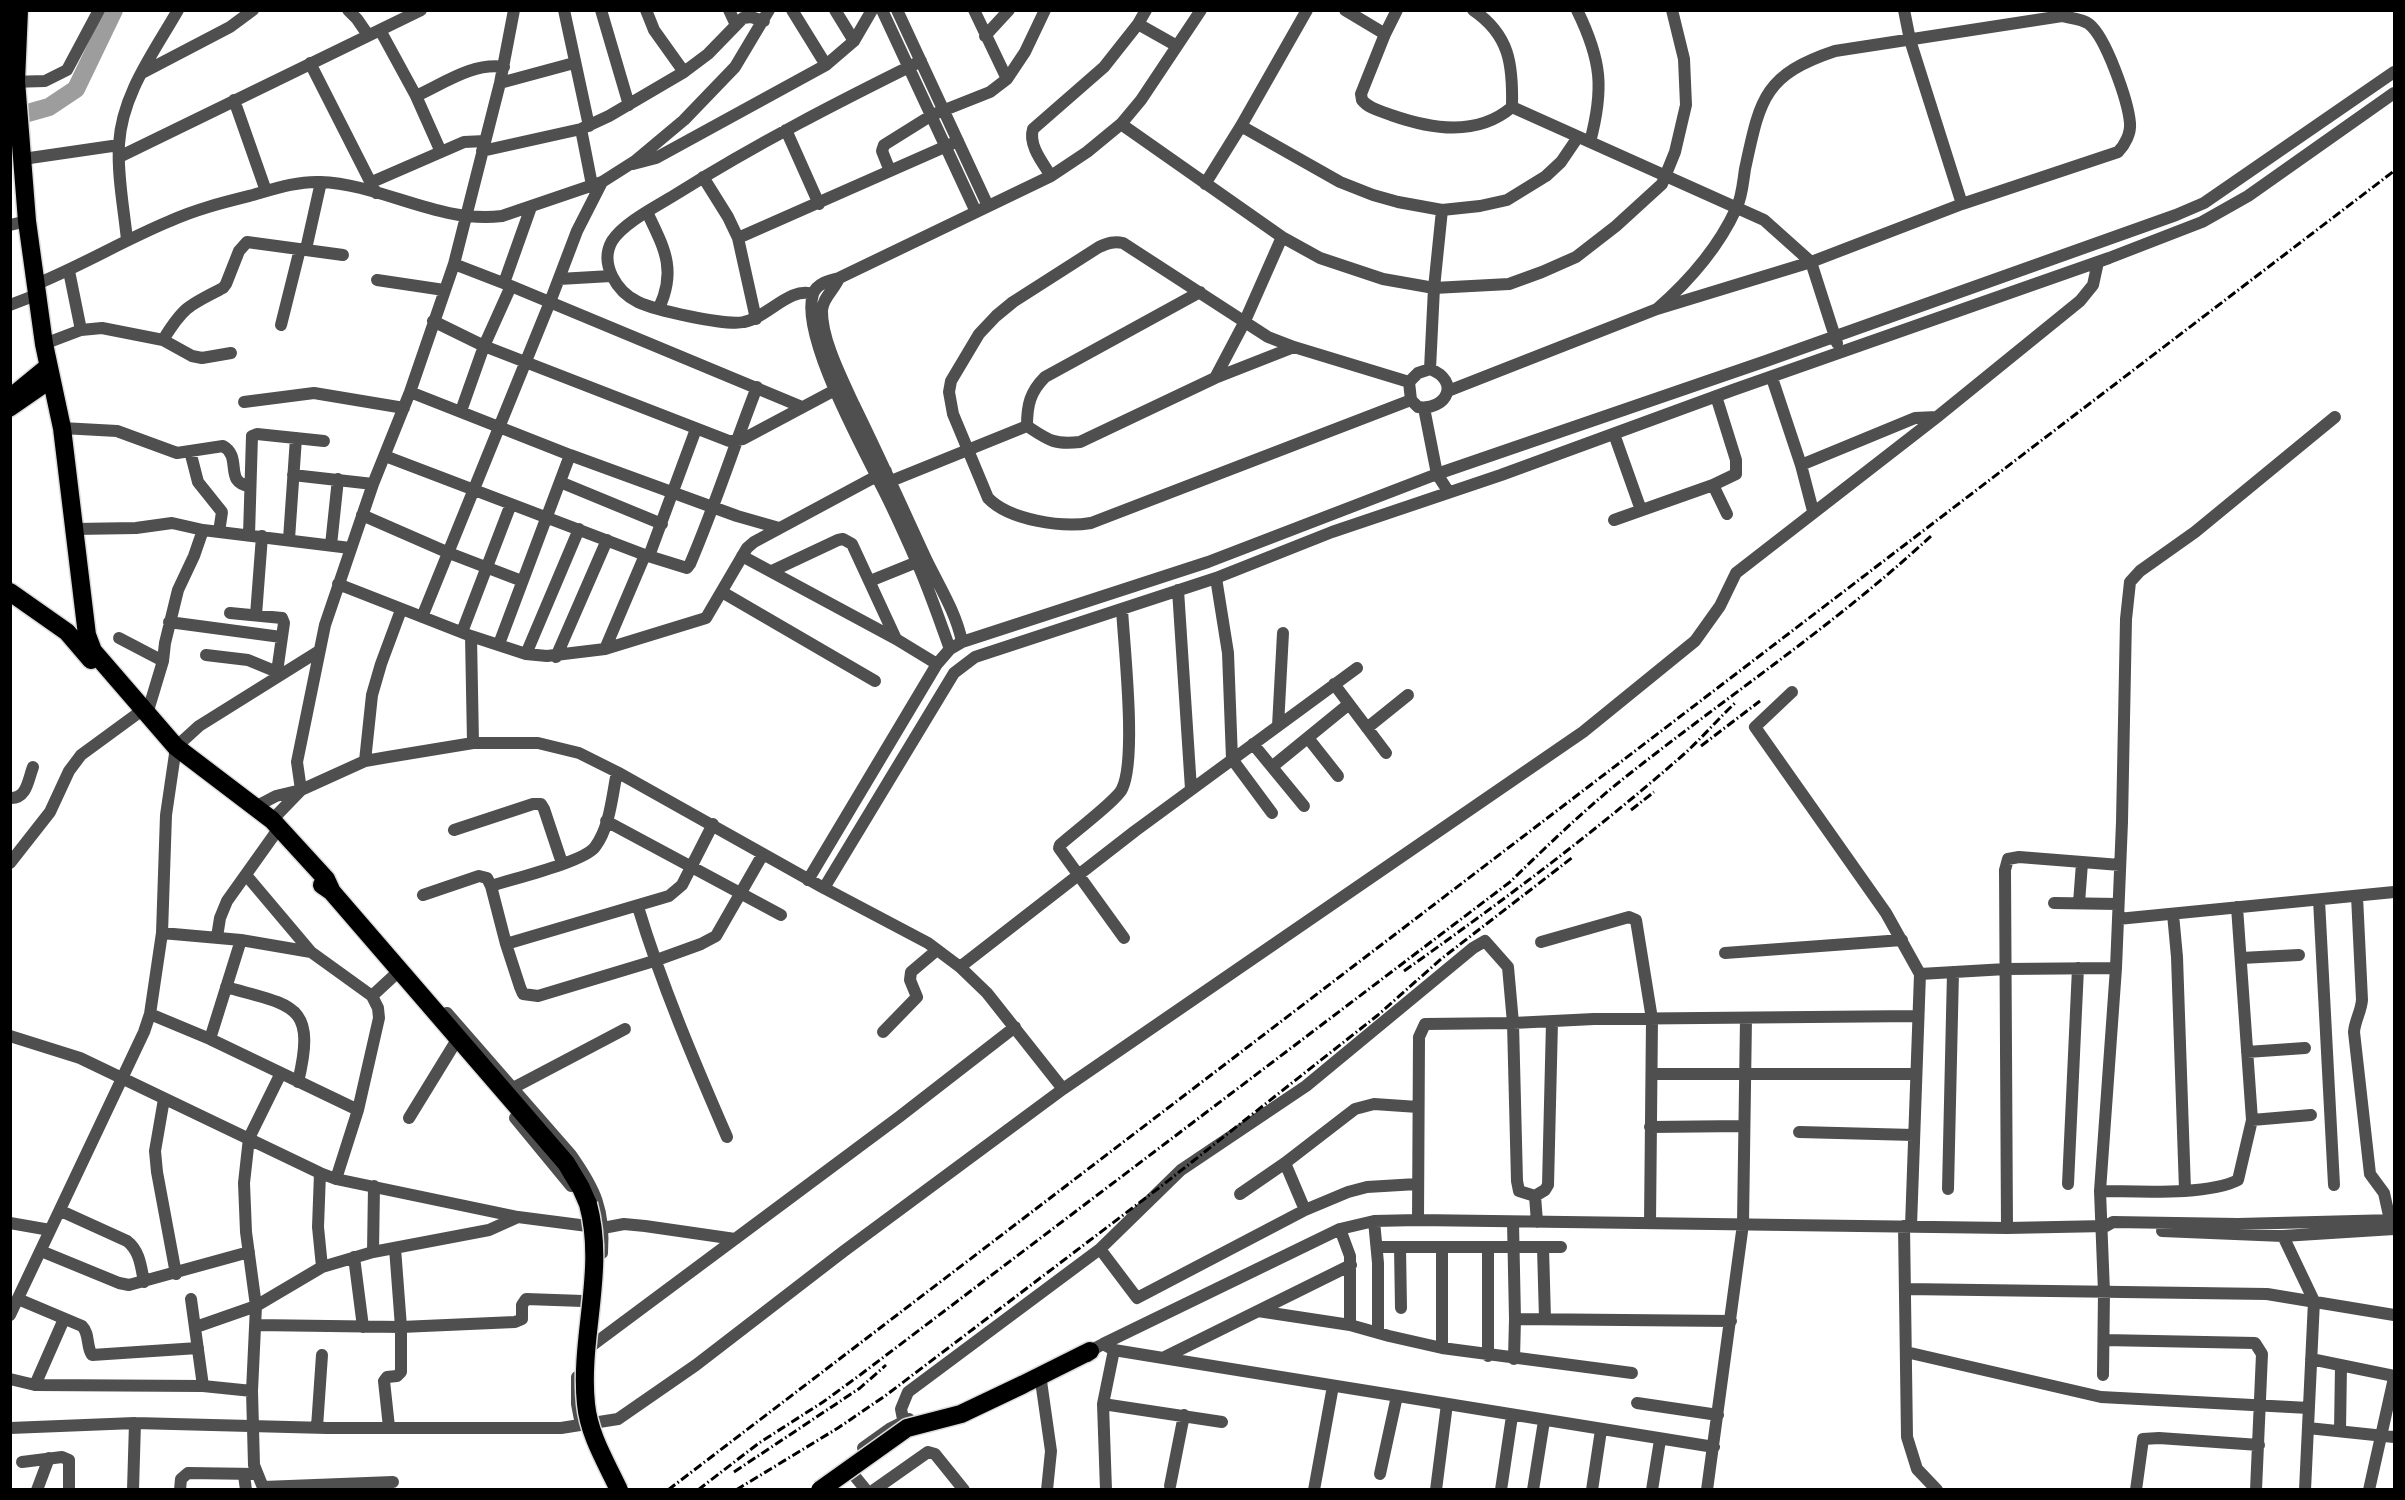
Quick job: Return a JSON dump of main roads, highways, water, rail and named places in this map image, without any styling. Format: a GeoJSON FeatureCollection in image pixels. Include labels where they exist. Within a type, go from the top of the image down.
{"type":"FeatureCollection","features":[{"type":"Feature","properties":{"kind":"highway"},"geometry":{"type":"LineString","coordinates":[[16,15],[15,85],[23,159],[19,223],[35,290],[62,428],[87,636],[93,651],[142,714]]}},
{"type":"Feature","properties":{"kind":"highway"},"geometry":{"type":"LineString","coordinates":[[13,598],[67,632],[175,753],[264,819],[326,879],[332,892],[566,1163],[581,1188],[592,1221],[595,1262],[586,1402],[591,1430],[618,1490]]}},
{"type":"Feature","properties":{"kind":"highway"},"geometry":{"type":"LineString","coordinates":[[820,1490],[897,1432],[914,1425],[954,1417],[1103,1348]]}},
{"type":"Feature","properties":{"kind":"main road"},"geometry":{"type":"LineString","coordinates":[[10,396],[50,372]]}},
{"type":"Feature","properties":{"kind":"main road"},"geometry":{"type":"LineString","coordinates":[[10,409],[50,372]]}},
{"type":"Feature","properties":{"kind":"waterway"},"geometry":{"type":"LineString","coordinates":[[10,118],[49,107],[76,89],[114,10]]}},
{"type":"Feature","properties":{"kind":"railway"},"geometry":{"type":"LineString","coordinates":[[668,1490],[2394,171]]}},
{"type":"Feature","properties":{"kind":"railway"},"geometry":{"type":"LineString","coordinates":[[698,1490],[759,1443],[860,1375],[1510,882],[1612,788],[1858,599],[1931,536]]}},
{"type":"Feature","properties":{"kind":"railway"},"geometry":{"type":"LineString","coordinates":[[1701,746],[1760,701]]}},
{"type":"Feature","properties":{"kind":"railway"},"geometry":{"type":"LineString","coordinates":[[1404,971],[1581,840],[1683,755],[1735,703]]}},
{"type":"Feature","properties":{"kind":"railway"},"geometry":{"type":"LineString","coordinates":[[1631,810],[1654,792]]}},
{"type":"Feature","properties":{"kind":"railway"},"geometry":{"type":"LineString","coordinates":[[736,1490],[838,1428],[885,1396],[1164,1184],[1378,1015],[1441,959],[1573,857]]}},
{"type":"Feature","properties":{"kind":"railway"},"geometry":{"type":"LineString","coordinates":[[734,1472],[860,1388],[886,1365]]}}]}
